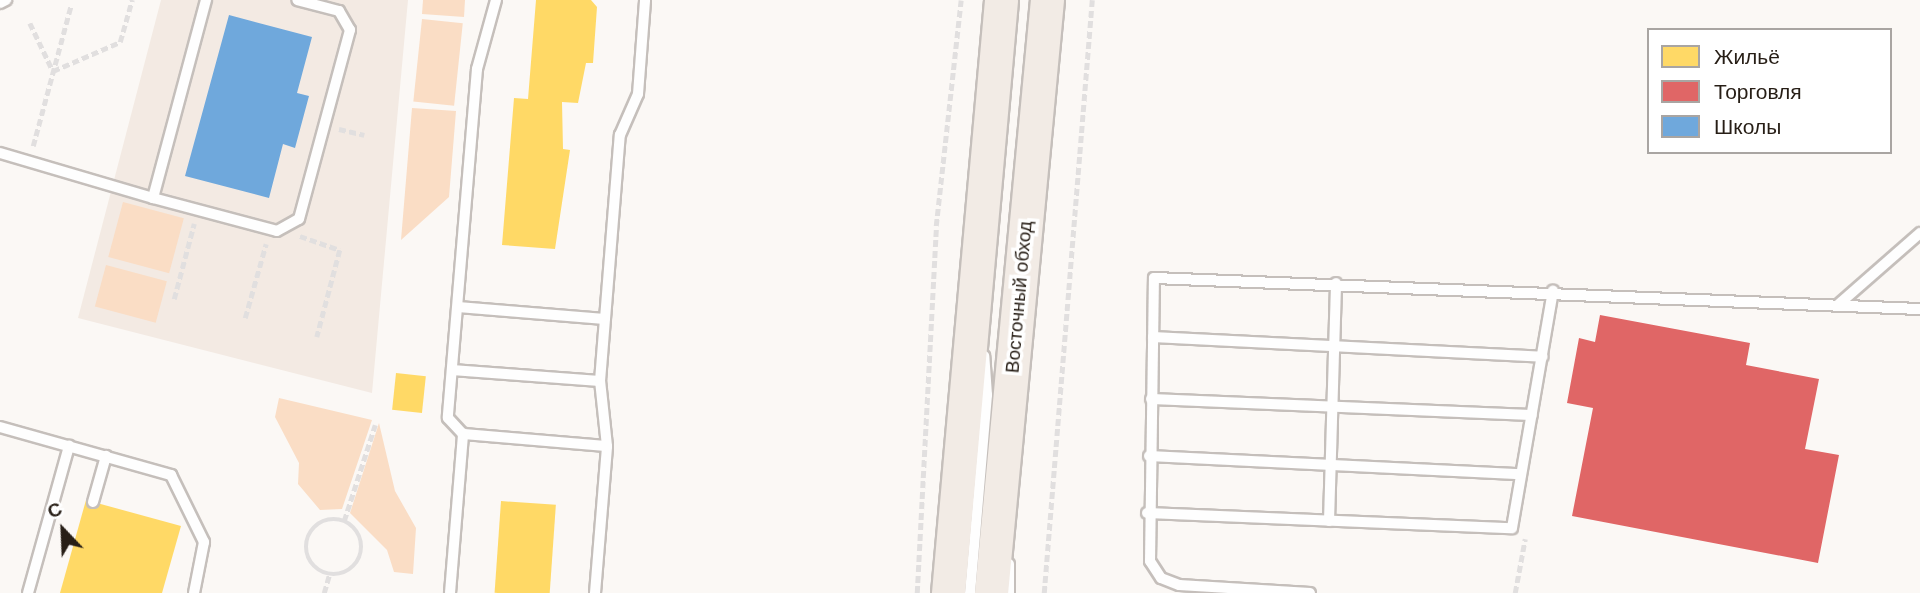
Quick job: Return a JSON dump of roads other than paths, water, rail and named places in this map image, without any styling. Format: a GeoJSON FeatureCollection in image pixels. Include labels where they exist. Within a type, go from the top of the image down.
{"type":"FeatureCollection","features":[{"type":"Feature","properties":{"kind":"main road"},"geometry":{"type":"LineString","coordinates":[[948,593],[1001,0]]}},
{"type":"Feature","properties":{"kind":"main road","name":"Восточный обход"},"geometry":{"type":"LineString","coordinates":[[991,593],[1008,438],[1047,0]]}},
{"type":"Feature","properties":{"kind":"lane"},"geometry":{"type":"LineString","coordinates":[[0,3],[6,0]]}},
{"type":"Feature","properties":{"kind":"lane"},"geometry":{"type":"LineString","coordinates":[[153,198],[206,0]]}},
{"type":"Feature","properties":{"kind":"lane"},"geometry":{"type":"LineString","coordinates":[[0,153],[269,229],[295,226],[349,23],[339,11],[297,0]]}},
{"type":"Feature","properties":{"kind":"lane"},"geometry":{"type":"LineString","coordinates":[[496,0],[477,69],[449,418],[463,434],[607,446]]}},
{"type":"Feature","properties":{"kind":"lane"},"geometry":{"type":"LineString","coordinates":[[595,593],[607,446],[600,382],[620,135],[638,94],[645,0]]}},
{"type":"Feature","properties":{"kind":"lane"},"geometry":{"type":"LineString","coordinates":[[1839,304],[1920,233]]}},
{"type":"Feature","properties":{"kind":"lane"},"geometry":{"type":"LineString","coordinates":[[1310,593],[1206,589],[1161,578],[1150,561],[1147,513],[1154,278],[1553,291],[1920,309]]}},
{"type":"Feature","properties":{"kind":"lane"},"geometry":{"type":"LineString","coordinates":[[970,593],[987,394],[977,280]]}},
{"type":"Feature","properties":{"kind":"lane"},"geometry":{"type":"LineString","coordinates":[[1329,521],[1336,284]]}},
{"type":"Feature","properties":{"kind":"lane"},"geometry":{"type":"LineString","coordinates":[[1147,513],[1512,528],[1553,291]]}},
{"type":"Feature","properties":{"kind":"lane"},"geometry":{"type":"LineString","coordinates":[[457,307],[605,319]]}},
{"type":"Feature","properties":{"kind":"lane"},"geometry":{"type":"LineString","coordinates":[[1153,337],[1542,357]]}},
{"type":"Feature","properties":{"kind":"lane"},"geometry":{"type":"LineString","coordinates":[[452,370],[600,382]]}},
{"type":"Feature","properties":{"kind":"lane"},"geometry":{"type":"LineString","coordinates":[[1151,399],[1532,415]]}},
{"type":"Feature","properties":{"kind":"lane"},"geometry":{"type":"LineString","coordinates":[[0,427],[161,471],[178,483],[204,542],[194,591],[208,593]]}},
{"type":"Feature","properties":{"kind":"lane"},"geometry":{"type":"LineString","coordinates":[[450,593],[463,434]]}},
{"type":"Feature","properties":{"kind":"lane"},"geometry":{"type":"LineString","coordinates":[[1008,438],[1009,593]]}},
{"type":"Feature","properties":{"kind":"lane"},"geometry":{"type":"LineString","coordinates":[[28,593],[69,446]]}},
{"type":"Feature","properties":{"kind":"lane"},"geometry":{"type":"LineString","coordinates":[[93,502],[106,456]]}},
{"type":"Feature","properties":{"kind":"lane"},"geometry":{"type":"LineString","coordinates":[[1149,456],[1521,474]]}}]}
